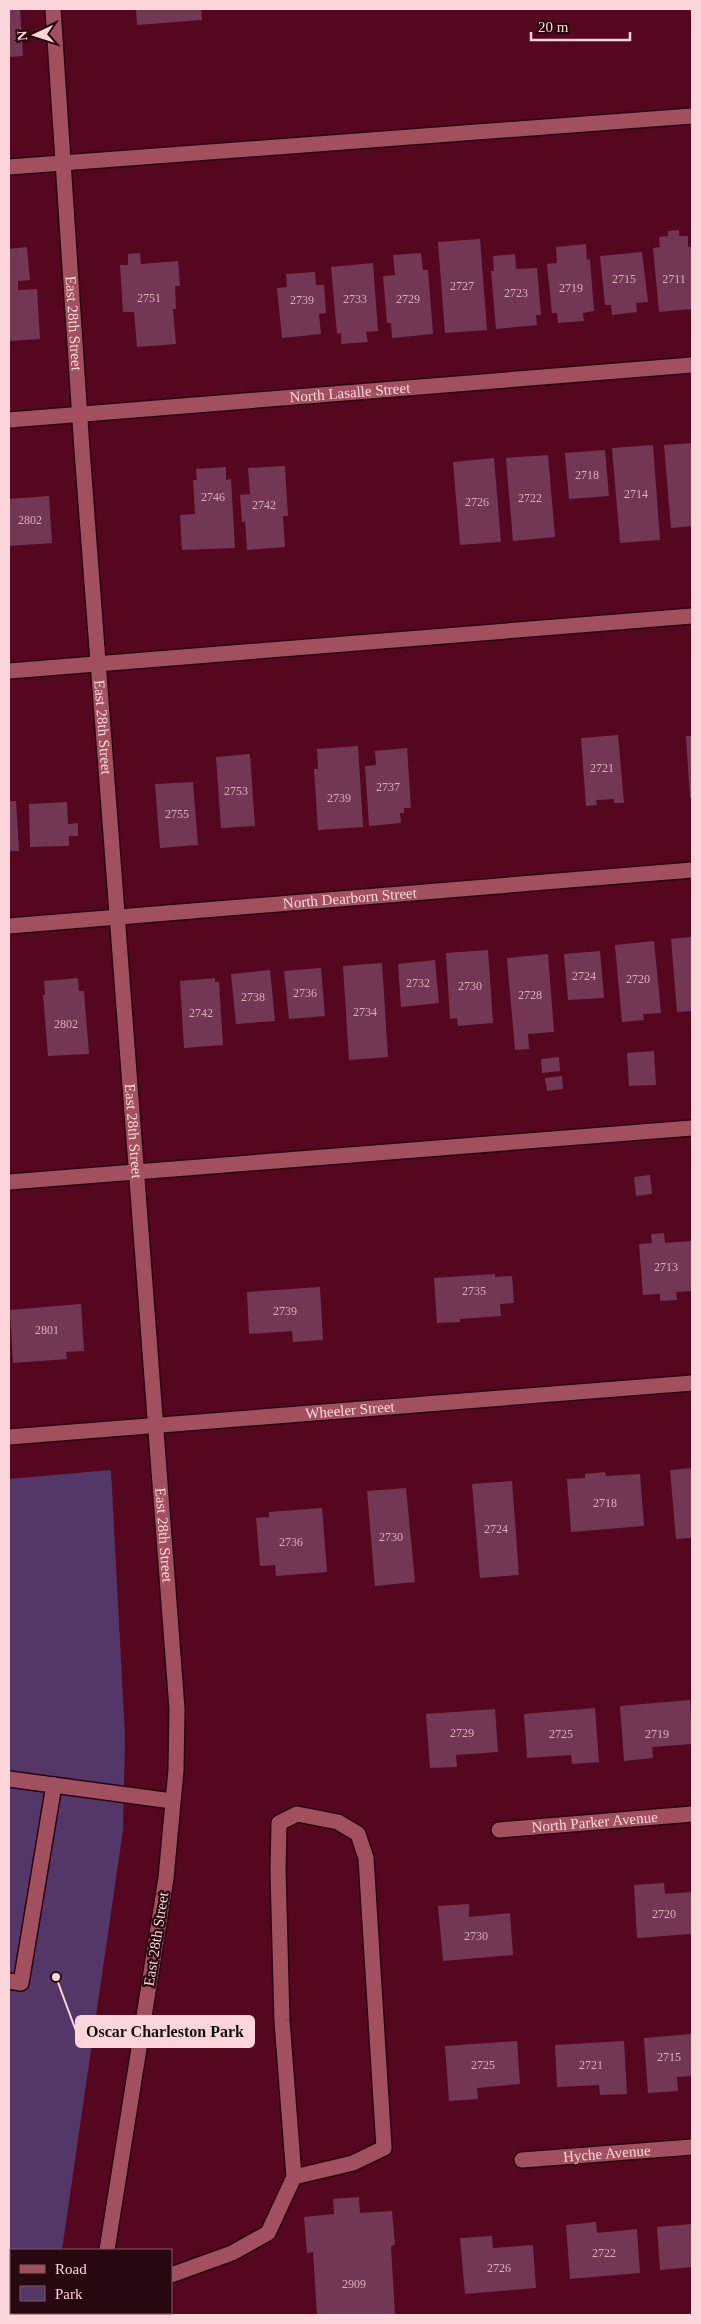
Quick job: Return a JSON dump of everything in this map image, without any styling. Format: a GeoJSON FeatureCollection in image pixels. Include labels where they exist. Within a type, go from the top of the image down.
{"type":"FeatureCollection","features":[{"type":"Feature","properties":{"kind":"street","name":"East 28th Street"},"geometry":{"type":"LineString","coordinates":[[53,9],[98,662],[155,1425],[172,1616],[177,1709],[176,1770],[166,1878],[107,2249]]}},
{"type":"Feature","properties":{"kind":"street"},"geometry":{"type":"LineString","coordinates":[[9,166],[692,116]]}},
{"type":"Feature","properties":{"kind":"street","name":"North Lasalle Street"},"geometry":{"type":"LineString","coordinates":[[9,420],[692,365]]}},
{"type":"Feature","properties":{"kind":"street"},"geometry":{"type":"LineString","coordinates":[[9,671],[98,662],[692,616]]}},
{"type":"Feature","properties":{"kind":"street","name":"North Dearborn Street"},"geometry":{"type":"LineString","coordinates":[[9,926],[692,870]]}},
{"type":"Feature","properties":{"kind":"street"},"geometry":{"type":"LineString","coordinates":[[9,1182],[692,1128]]}},
{"type":"Feature","properties":{"kind":"street","name":"Wheeler Street"},"geometry":{"type":"LineString","coordinates":[[9,1437],[692,1383]]}},
{"type":"Feature","properties":{"kind":"street"},"geometry":{"type":"LineString","coordinates":[[9,1779],[172,1801]]}},
{"type":"Feature","properties":{"kind":"street"},"geometry":{"type":"LineString","coordinates":[[9,1981],[21,1983],[54,1785]]}},
{"type":"Feature","properties":{"kind":"street"},"geometry":{"type":"LineString","coordinates":[[172,2275],[232,2254],[268,2233],[294,2177],[282,2021],[278,1871],[279,1823],[297,1814],[338,1822],[358,1834],[366,1858],[384,2148],[353,2163],[294,2177]]}},
{"type":"Feature","properties":{"kind":"street","name":"North Parker Avenue"},"geometry":{"type":"LineString","coordinates":[[499,1830],[692,1814]]}},
{"type":"Feature","properties":{"kind":"street","name":"Hyche Avenue"},"geometry":{"type":"LineString","coordinates":[[522,2160],[692,2147]]}},
{"type":"Feature","properties":{"kind":"green space"},"geometry":{"type":"Polygon","coordinates":[[[111,1470],[125,1736],[123,1830],[62,2249],[10,2249],[10,2314],[53,2315],[9,2315],[9,1479],[111,1470]]]}},
{"type":"Feature","properties":{"kind":"building"},"geometry":{"type":"Polygon","coordinates":[[[9,9],[20,9],[23,56],[9,57],[9,9]]]}},
{"type":"Feature","properties":{"kind":"building"},"geometry":{"type":"Polygon","coordinates":[[[136,9],[201,9],[202,20],[137,25],[136,9]]]}},
{"type":"Feature","properties":{"kind":"building"},"geometry":{"type":"Polygon","coordinates":[[[679,230],[679,236],[688,236],[688,247],[692,246],[692,309],[659,312],[653,248],[660,247],[659,237],[668,236],[668,231],[679,230]]]}},
{"type":"Feature","properties":{"kind":"building"},"geometry":{"type":"Polygon","coordinates":[[[480,239],[487,330],[445,333],[438,242],[480,239]]]}},
{"type":"Feature","properties":{"kind":"building"},"geometry":{"type":"Polygon","coordinates":[[[586,244],[587,260],[590,259],[594,311],[583,313],[584,321],[558,323],[557,313],[552,313],[547,264],[557,263],[556,247],[586,244]]]}},
{"type":"Feature","properties":{"kind":"building"},"geometry":{"type":"Polygon","coordinates":[[[27,247],[30,280],[18,281],[18,290],[37,289],[40,339],[9,341],[9,249],[27,247]]]}},
{"type":"Feature","properties":{"kind":"building"},"geometry":{"type":"Polygon","coordinates":[[[642,252],[648,302],[636,303],[637,312],[612,315],[611,305],[605,305],[600,256],[642,252]]]}},
{"type":"Feature","properties":{"kind":"building"},"geometry":{"type":"Polygon","coordinates":[[[140,253],[141,264],[178,261],[180,286],[175,286],[176,309],[173,309],[176,344],[137,347],[134,312],[123,312],[120,265],[128,265],[128,254],[140,253]]]}},
{"type":"Feature","properties":{"kind":"building"},"geometry":{"type":"Polygon","coordinates":[[[421,253],[423,270],[428,270],[433,334],[392,338],[391,323],[387,323],[383,276],[395,275],[393,255],[421,253]]]}},
{"type":"Feature","properties":{"kind":"building"},"geometry":{"type":"Polygon","coordinates":[[[515,254],[516,269],[537,268],[541,315],[536,315],[537,325],[496,329],[491,271],[494,271],[493,256],[515,254]]]}},
{"type":"Feature","properties":{"kind":"building"},"geometry":{"type":"Polygon","coordinates":[[[373,263],[378,331],[366,332],[368,342],[341,344],[341,333],[337,334],[331,267],[373,263]]]}},
{"type":"Feature","properties":{"kind":"building"},"geometry":{"type":"Polygon","coordinates":[[[315,272],[316,285],[324,285],[326,313],[319,314],[321,334],[282,338],[277,288],[287,287],[286,274],[315,272]]]}},
{"type":"Feature","properties":{"kind":"building"},"geometry":{"type":"Polygon","coordinates":[[[692,443],[692,526],[671,528],[664,445],[692,443]]]}},
{"type":"Feature","properties":{"kind":"building"},"geometry":{"type":"Polygon","coordinates":[[[653,445],[660,540],[620,543],[612,448],[653,445]]]}},
{"type":"Feature","properties":{"kind":"building"},"geometry":{"type":"Polygon","coordinates":[[[605,450],[609,496],[569,499],[565,453],[605,450]]]}},
{"type":"Feature","properties":{"kind":"building"},"geometry":{"type":"Polygon","coordinates":[[[548,455],[555,537],[513,541],[506,458],[548,455]]]}},
{"type":"Feature","properties":{"kind":"building"},"geometry":{"type":"Polygon","coordinates":[[[494,458],[501,542],[460,545],[453,462],[494,458]]]}},
{"type":"Feature","properties":{"kind":"building"},"geometry":{"type":"Polygon","coordinates":[[[285,466],[288,516],[283,516],[285,547],[247,550],[245,521],[242,522],[240,495],[250,494],[248,468],[285,466]]]}},
{"type":"Feature","properties":{"kind":"building"},"geometry":{"type":"Polygon","coordinates":[[[226,467],[226,480],[231,479],[235,548],[182,550],[180,515],[195,514],[193,480],[197,480],[196,469],[226,467]]]}},
{"type":"Feature","properties":{"kind":"building"},"geometry":{"type":"Polygon","coordinates":[[[49,496],[52,543],[9,546],[9,499],[49,496]]]}},
{"type":"Feature","properties":{"kind":"building"},"geometry":{"type":"Polygon","coordinates":[[[618,735],[624,803],[614,803],[614,799],[596,800],[597,805],[586,806],[581,738],[618,735]]]}},
{"type":"Feature","properties":{"kind":"building"},"geometry":{"type":"Polygon","coordinates":[[[686,736],[692,736],[692,797],[690,798],[686,736]]]}},
{"type":"Feature","properties":{"kind":"building"},"geometry":{"type":"Polygon","coordinates":[[[358,746],[363,827],[318,830],[314,769],[318,769],[317,749],[358,746]]]}},
{"type":"Feature","properties":{"kind":"building"},"geometry":{"type":"Polygon","coordinates":[[[407,748],[411,808],[404,808],[404,813],[400,813],[401,823],[369,826],[365,766],[376,765],[375,751],[407,748]]]}},
{"type":"Feature","properties":{"kind":"building"},"geometry":{"type":"Polygon","coordinates":[[[250,754],[255,826],[221,828],[216,757],[250,754]]]}},
{"type":"Feature","properties":{"kind":"building"},"geometry":{"type":"Polygon","coordinates":[[[193,782],[198,845],[160,848],[155,784],[193,782]]]}},
{"type":"Feature","properties":{"kind":"building"},"geometry":{"type":"Polygon","coordinates":[[[9,801],[16,801],[19,851],[9,851],[9,801]]]}},
{"type":"Feature","properties":{"kind":"building"},"geometry":{"type":"Polygon","coordinates":[[[67,802],[68,824],[78,823],[78,836],[69,836],[69,846],[30,847],[29,804],[67,802]]]}},
{"type":"Feature","properties":{"kind":"building"},"geometry":{"type":"Polygon","coordinates":[[[692,937],[692,1011],[677,1012],[671,939],[692,937]]]}},
{"type":"Feature","properties":{"kind":"building"},"geometry":{"type":"Polygon","coordinates":[[[654,941],[661,1013],[643,1014],[644,1020],[622,1022],[615,945],[654,941]]]}},
{"type":"Feature","properties":{"kind":"building"},"geometry":{"type":"Polygon","coordinates":[[[488,950],[493,1023],[458,1026],[457,1018],[450,1019],[446,953],[488,950]]]}},
{"type":"Feature","properties":{"kind":"building"},"geometry":{"type":"Polygon","coordinates":[[[600,951],[604,998],[568,1000],[564,954],[600,951]]]}},
{"type":"Feature","properties":{"kind":"building"},"geometry":{"type":"Polygon","coordinates":[[[548,954],[554,1032],[528,1034],[529,1049],[515,1050],[507,958],[548,954]]]}},
{"type":"Feature","properties":{"kind":"building"},"geometry":{"type":"Polygon","coordinates":[[[435,960],[439,1003],[401,1007],[398,964],[435,960]]]}},
{"type":"Feature","properties":{"kind":"building"},"geometry":{"type":"Polygon","coordinates":[[[382,963],[388,1057],[349,1060],[343,966],[382,963]]]}},
{"type":"Feature","properties":{"kind":"building"},"geometry":{"type":"Polygon","coordinates":[[[321,968],[325,1016],[289,1019],[284,971],[321,968]]]}},
{"type":"Feature","properties":{"kind":"building"},"geometry":{"type":"Polygon","coordinates":[[[270,970],[275,1021],[236,1024],[231,974],[270,970]]]}},
{"type":"Feature","properties":{"kind":"building"},"geometry":{"type":"Polygon","coordinates":[[[78,978],[79,991],[84,991],[89,1054],[48,1056],[43,995],[45,995],[44,981],[78,978]]]}},
{"type":"Feature","properties":{"kind":"building"},"geometry":{"type":"Polygon","coordinates":[[[215,978],[215,982],[219,982],[223,1045],[184,1048],[180,981],[215,978]]]}},
{"type":"Feature","properties":{"kind":"building"},"geometry":{"type":"Polygon","coordinates":[[[654,1051],[656,1085],[629,1086],[627,1053],[654,1051]]]}},
{"type":"Feature","properties":{"kind":"building"},"geometry":{"type":"Polygon","coordinates":[[[559,1057],[560,1071],[542,1073],[541,1059],[559,1057]]]}},
{"type":"Feature","properties":{"kind":"building"},"geometry":{"type":"Polygon","coordinates":[[[562,1076],[563,1089],[547,1091],[545,1078],[562,1076]]]}},
{"type":"Feature","properties":{"kind":"building"},"geometry":{"type":"Polygon","coordinates":[[[650,1175],[652,1194],[636,1196],[634,1177],[650,1175]]]}},
{"type":"Feature","properties":{"kind":"building"},"geometry":{"type":"Polygon","coordinates":[[[664,1233],[665,1243],[692,1241],[692,1291],[676,1292],[677,1300],[660,1301],[660,1294],[643,1295],[639,1244],[652,1243],[651,1234],[664,1233]]]}},
{"type":"Feature","properties":{"kind":"building"},"geometry":{"type":"Polygon","coordinates":[[[495,1274],[495,1277],[512,1276],[514,1303],[500,1304],[501,1316],[460,1319],[460,1322],[437,1323],[434,1278],[495,1274]]]}},
{"type":"Feature","properties":{"kind":"building"},"geometry":{"type":"Polygon","coordinates":[[[320,1287],[323,1340],[293,1342],[292,1331],[249,1334],[247,1292],[320,1287]]]}},
{"type":"Feature","properties":{"kind":"building"},"geometry":{"type":"Polygon","coordinates":[[[81,1304],[84,1351],[66,1352],[67,1359],[13,1363],[10,1310],[81,1304]]]}},
{"type":"Feature","properties":{"kind":"building"},"geometry":{"type":"Polygon","coordinates":[[[692,1468],[692,1538],[676,1539],[670,1470],[692,1468]]]}},
{"type":"Feature","properties":{"kind":"building"},"geometry":{"type":"Polygon","coordinates":[[[605,1472],[606,1476],[640,1474],[644,1526],[571,1532],[567,1479],[585,1478],[585,1474],[605,1472]]]}},
{"type":"Feature","properties":{"kind":"building"},"geometry":{"type":"Polygon","coordinates":[[[512,1481],[519,1575],[480,1578],[472,1484],[512,1481]]]}},
{"type":"Feature","properties":{"kind":"building"},"geometry":{"type":"Polygon","coordinates":[[[406,1488],[415,1582],[375,1586],[367,1491],[406,1488]]]}},
{"type":"Feature","properties":{"kind":"building"},"geometry":{"type":"Polygon","coordinates":[[[322,1508],[327,1572],[276,1576],[275,1565],[260,1566],[256,1518],[269,1517],[269,1512],[322,1508]]]}},
{"type":"Feature","properties":{"kind":"building"},"geometry":{"type":"Polygon","coordinates":[[[690,1700],[692,1744],[652,1747],[653,1758],[624,1761],[620,1706],[690,1700]]]}},
{"type":"Feature","properties":{"kind":"building"},"geometry":{"type":"Polygon","coordinates":[[[595,1708],[599,1762],[572,1764],[571,1755],[527,1758],[524,1714],[595,1708]]]}},
{"type":"Feature","properties":{"kind":"building"},"geometry":{"type":"Polygon","coordinates":[[[495,1709],[498,1752],[456,1755],[457,1767],[430,1768],[426,1714],[495,1709]]]}},
{"type":"Feature","properties":{"kind":"building"},"geometry":{"type":"Polygon","coordinates":[[[664,1883],[665,1894],[692,1892],[692,1934],[637,1938],[634,1885],[664,1883]]]}},
{"type":"Feature","properties":{"kind":"building"},"geometry":{"type":"Polygon","coordinates":[[[469,1904],[469,1917],[510,1913],[513,1955],[443,1961],[438,1906],[469,1904]]]}},
{"type":"Feature","properties":{"kind":"building"},"geometry":{"type":"Polygon","coordinates":[[[692,2034],[692,2076],[677,2077],[678,2091],[648,2093],[644,2038],[692,2034]]]}},
{"type":"Feature","properties":{"kind":"building"},"geometry":{"type":"Polygon","coordinates":[[[517,2041],[520,2084],[477,2088],[478,2099],[449,2101],[445,2046],[517,2041]]]}},
{"type":"Feature","properties":{"kind":"building"},"geometry":{"type":"Polygon","coordinates":[[[624,2041],[627,2094],[600,2095],[599,2085],[557,2087],[555,2045],[624,2041]]]}},
{"type":"Feature","properties":{"kind":"building"},"geometry":{"type":"Polygon","coordinates":[[[359,2197],[360,2213],[392,2211],[395,2245],[391,2246],[395,2315],[317,2315],[313,2252],[307,2253],[304,2217],[334,2214],[333,2199],[359,2197]]]}},
{"type":"Feature","properties":{"kind":"building"},"geometry":{"type":"Polygon","coordinates":[[[596,2222],[597,2233],[637,2229],[640,2273],[570,2279],[566,2225],[596,2222]]]}},
{"type":"Feature","properties":{"kind":"building"},"geometry":{"type":"Polygon","coordinates":[[[692,2224],[692,2267],[660,2270],[657,2227],[692,2224]]]}},
{"type":"Feature","properties":{"kind":"building"},"geometry":{"type":"Polygon","coordinates":[[[492,2236],[493,2248],[533,2245],[536,2288],[465,2294],[460,2238],[492,2236]]]}},
{"type":"Feature","properties":{"kind":"place","name":"Oscar Charleston Park"},"geometry":{"type":"Point","coordinates":[56,1977]}}]}
